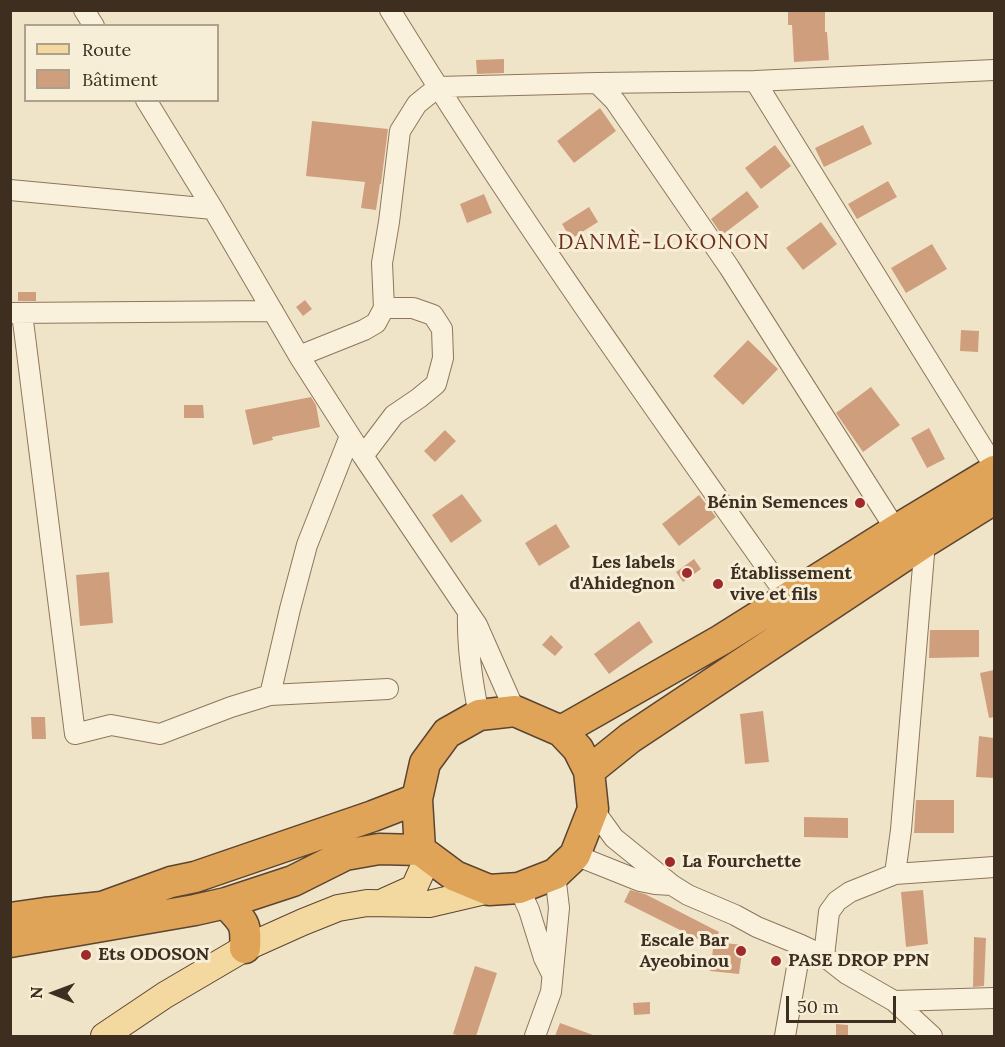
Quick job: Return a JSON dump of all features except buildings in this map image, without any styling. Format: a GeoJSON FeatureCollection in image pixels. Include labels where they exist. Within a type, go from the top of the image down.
{"type":"FeatureCollection","features":[{"type":"Feature","properties":{"kind":"highway"},"geometry":{"type":"LineString","coordinates":[[561,731],[721,640],[994,471]]}},
{"type":"Feature","properties":{"kind":"highway"},"geometry":{"type":"LineString","coordinates":[[589,771],[630,738],[925,542],[994,499]]}},
{"type":"Feature","properties":{"kind":"highway"},"geometry":{"type":"LineString","coordinates":[[10,942],[226,903],[293,881],[345,855],[379,849],[424,854],[455,876],[489,890],[519,888],[565,864],[593,809],[589,771],[578,749],[561,731],[515,711],[479,715],[447,733],[425,763],[417,799],[424,854]]}},
{"type":"Feature","properties":{"kind":"highway"},"geometry":{"type":"LineString","coordinates":[[10,918],[102,907],[373,816],[417,799]]}},
{"type":"Feature","properties":{"kind":"highway"},"geometry":{"type":"LineString","coordinates":[[226,903],[243,922],[246,933],[245,948]]}},
{"type":"Feature","properties":{"kind":"main road"},"geometry":{"type":"LineString","coordinates":[[380,904],[414,888],[424,854]]}},
{"type":"Feature","properties":{"kind":"main road"},"geometry":{"type":"LineString","coordinates":[[105,1036],[165,995],[245,948],[338,908],[367,903],[429,904],[489,890]]}},
{"type":"Feature","properties":{"kind":"street"},"geometry":{"type":"LineString","coordinates":[[84,10],[93,24]]}},
{"type":"Feature","properties":{"kind":"street"},"geometry":{"type":"LineString","coordinates":[[390,10],[438,87],[593,320],[789,599]]}},
{"type":"Feature","properties":{"kind":"street"},"geometry":{"type":"LineString","coordinates":[[299,356],[364,330],[376,323],[384,308],[382,263],[400,131],[417,104],[438,87],[755,81],[994,70]]}},
{"type":"Feature","properties":{"kind":"street"},"geometry":{"type":"LineString","coordinates":[[755,81],[994,466]]}},
{"type":"Feature","properties":{"kind":"street"},"geometry":{"type":"LineString","coordinates":[[597,83],[615,101],[729,267],[896,530]]}},
{"type":"Feature","properties":{"kind":"street"},"geometry":{"type":"LineString","coordinates":[[147,102],[299,356],[363,456],[477,625],[515,711]]}},
{"type":"Feature","properties":{"kind":"street"},"geometry":{"type":"LineString","coordinates":[[10,190],[213,209]]}},
{"type":"Feature","properties":{"kind":"street"},"geometry":{"type":"LineString","coordinates":[[363,456],[394,416],[436,384],[443,358],[442,329],[433,315],[413,308],[384,308]]}},
{"type":"Feature","properties":{"kind":"street"},"geometry":{"type":"LineString","coordinates":[[273,310],[16,313],[75,734],[111,725],[160,734],[270,694],[388,689]]}},
{"type":"Feature","properties":{"kind":"street"},"geometry":{"type":"LineString","coordinates":[[270,694],[307,545],[351,436]]}},
{"type":"Feature","properties":{"kind":"street"},"geometry":{"type":"LineString","coordinates":[[895,874],[901,830],[925,542]]}},
{"type":"Feature","properties":{"kind":"street"},"geometry":{"type":"LineString","coordinates":[[468,613],[467,634],[479,715]]}},
{"type":"Feature","properties":{"kind":"street"},"geometry":{"type":"LineString","coordinates":[[593,809],[614,838],[672,885],[688,895],[824,956],[847,974],[894,1001],[932,1036]]}},
{"type":"Feature","properties":{"kind":"street"},"geometry":{"type":"LineString","coordinates":[[535,1036],[551,992],[565,864],[655,884],[672,885]]}},
{"type":"Feature","properties":{"kind":"street"},"geometry":{"type":"LineString","coordinates":[[824,956],[829,912],[837,901],[850,892],[895,874],[994,867]]}},
{"type":"Feature","properties":{"kind":"street"},"geometry":{"type":"LineString","coordinates":[[519,888],[529,910],[544,958],[553,975]]}},
{"type":"Feature","properties":{"kind":"street"},"geometry":{"type":"LineString","coordinates":[[10,903],[45,900],[102,907]]}},
{"type":"Feature","properties":{"kind":"street"},"geometry":{"type":"LineString","coordinates":[[785,1036],[801,945]]}},
{"type":"Feature","properties":{"kind":"street"},"geometry":{"type":"LineString","coordinates":[[894,1001],[994,998]]}},
{"type":"Feature","properties":{"kind":"place","name":"Bénin Semences"},"geometry":{"type":"Point","coordinates":[860,503]}},
{"type":"Feature","properties":{"kind":"place","name":"Les labels d'Ahidegnon"},"geometry":{"type":"Point","coordinates":[687,573]}},
{"type":"Feature","properties":{"kind":"place","name":"Établissement vive et fils"},"geometry":{"type":"Point","coordinates":[718,584]}},
{"type":"Feature","properties":{"kind":"place","name":"La Fourchette"},"geometry":{"type":"Point","coordinates":[670,862]}},
{"type":"Feature","properties":{"kind":"place","name":"Escale Bar Ayeobinou"},"geometry":{"type":"Point","coordinates":[741,951]}},
{"type":"Feature","properties":{"kind":"place","name":"Ets ODOSON"},"geometry":{"type":"Point","coordinates":[86,955]}},
{"type":"Feature","properties":{"kind":"place","name":"PASE DROP PPN"},"geometry":{"type":"Point","coordinates":[776,961]}},
{"type":"Feature","properties":{"kind":"district","name":"DANMÈ-LOKONON"},"geometry":{"type":"Point","coordinates":[664,243]}}]}
